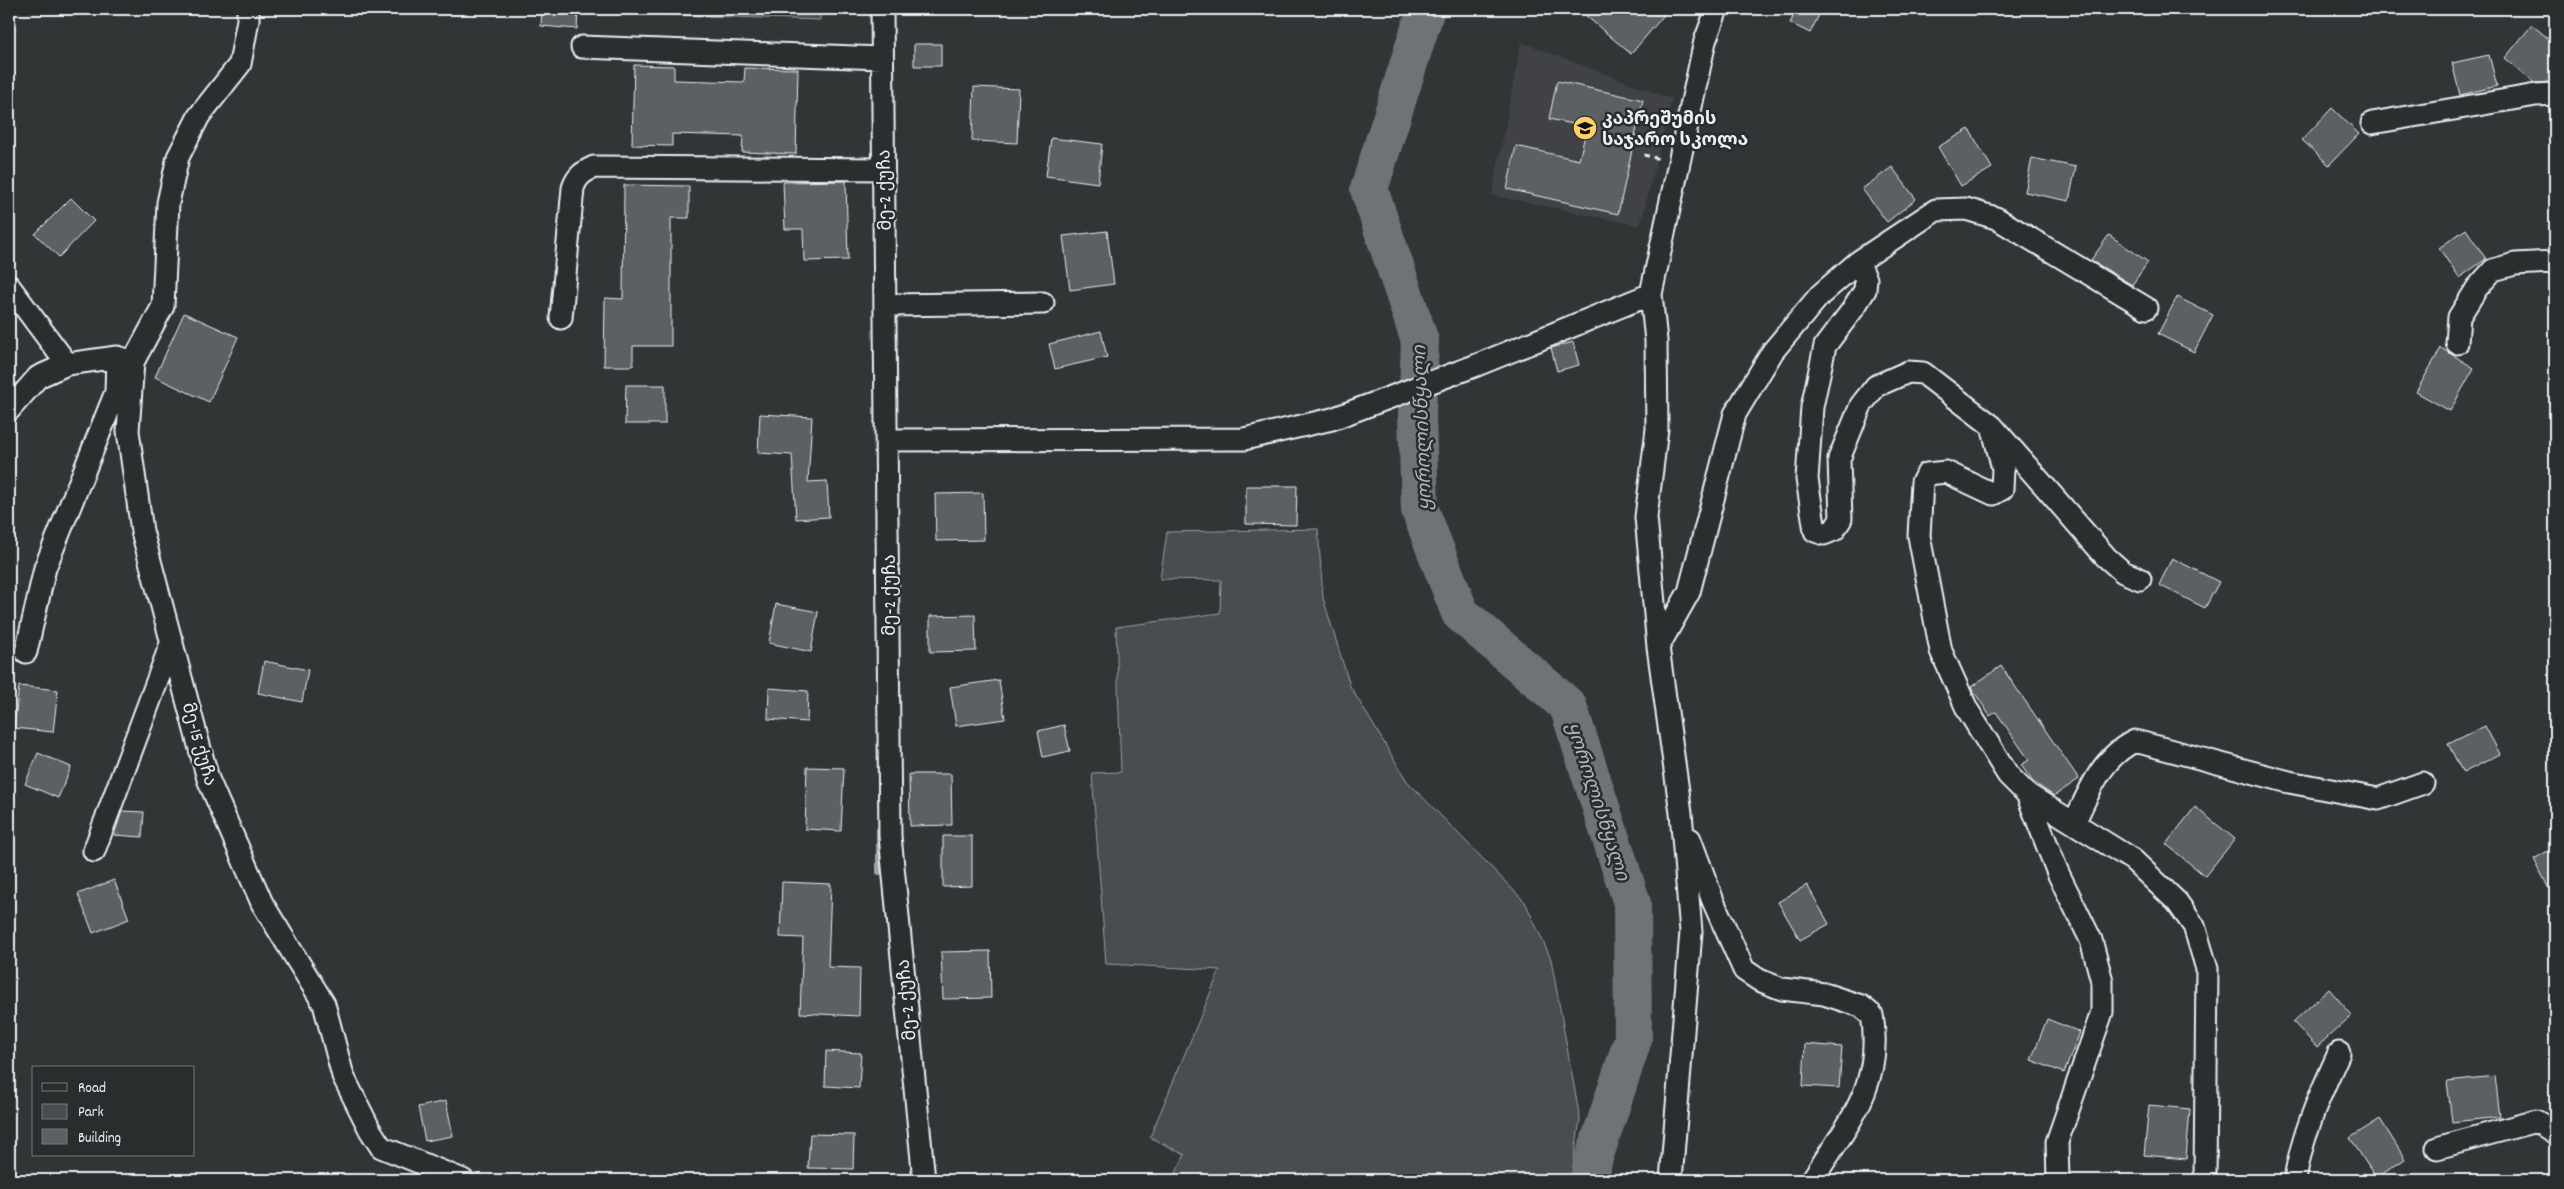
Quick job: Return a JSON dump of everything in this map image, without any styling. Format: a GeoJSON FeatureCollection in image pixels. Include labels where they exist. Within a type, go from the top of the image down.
{"type":"FeatureCollection","features":[{"type":"Feature","properties":{"kind":"street"},"geometry":{"type":"LineString","coordinates":[[26,652],[44,568],[116,392],[125,359],[163,306],[168,204],[178,157],[200,116],[240,64],[248,20],[248,9]]}},
{"type":"Feature","properties":{"kind":"street","name":"მე-2 ქუჩა"},"geometry":{"type":"LineString","coordinates":[[882,9],[883,169],[887,305],[890,836],[924,1180]]}},
{"type":"Feature","properties":{"kind":"street"},"geometry":{"type":"LineString","coordinates":[[1671,1180],[1691,932],[1681,813],[1658,647],[1646,517],[1657,429],[1656,341],[1651,294],[1705,41],[1717,9]]}},
{"type":"Feature","properties":{"kind":"street"},"geometry":{"type":"LineString","coordinates":[[582,47],[882,58]]}},
{"type":"Feature","properties":{"kind":"street"},"geometry":{"type":"LineString","coordinates":[[2372,123],[2536,94],[2555,94]]}},
{"type":"Feature","properties":{"kind":"street"},"geometry":{"type":"LineString","coordinates":[[561,318],[573,188],[582,172],[594,167],[883,169]]}},
{"type":"Feature","properties":{"kind":"street"},"geometry":{"type":"LineString","coordinates":[[1658,647],[1689,592],[1735,414],[1773,351],[1820,295],[1858,262],[1936,210],[1966,208],[1996,218],[2146,308]]}},
{"type":"Feature","properties":{"kind":"street"},"geometry":{"type":"LineString","coordinates":[[1858,262],[1866,279],[1865,290],[1854,309],[1825,346],[1812,407],[1806,479],[1815,530],[1824,534],[1834,530],[1841,519],[1839,459],[1861,405],[1876,386],[1908,372],[1923,373],[1992,426],[2106,557],[2122,572],[2140,579]]}},
{"type":"Feature","properties":{"kind":"street"},"geometry":{"type":"LineString","coordinates":[[2457,342],[2459,317],[2477,288],[2493,270],[2515,264],[2555,262]]}},
{"type":"Feature","properties":{"kind":"street"},"geometry":{"type":"LineString","coordinates":[[9,286],[67,364]]}},
{"type":"Feature","properties":{"kind":"street"},"geometry":{"type":"LineString","coordinates":[[888,440],[1244,439],[1332,419],[1477,365],[1651,294]]}},
{"type":"Feature","properties":{"kind":"street"},"geometry":{"type":"LineString","coordinates":[[887,305],[1043,303]]}},
{"type":"Feature","properties":{"kind":"street"},"geometry":{"type":"LineString","coordinates":[[9,410],[38,377],[67,364],[125,359]]}},
{"type":"Feature","properties":{"kind":"street","name":"მე-15 ქუჩა"},"geometry":{"type":"LineString","coordinates":[[125,359],[129,440],[142,531],[208,779],[262,903],[324,1004],[343,1076],[370,1130],[381,1147],[463,1180]]}},
{"type":"Feature","properties":{"kind":"street"},"geometry":{"type":"LineString","coordinates":[[1992,426],[2003,469],[2002,489],[1994,494],[1946,472],[1927,474],[1922,482],[1919,536],[1941,651],[1967,709],[2008,775],[2027,794],[2133,860],[2178,902],[2194,926],[2207,969],[2205,1180]]}},
{"type":"Feature","properties":{"kind":"street"},"geometry":{"type":"LineString","coordinates":[[94,851],[172,641]]}},
{"type":"Feature","properties":{"kind":"street"},"geometry":{"type":"LineString","coordinates":[[2074,823],[2098,775],[2120,748],[2135,742],[2289,782],[2378,799],[2423,784]]}},
{"type":"Feature","properties":{"kind":"street"},"geometry":{"type":"LineString","coordinates":[[2027,794],[2058,873],[2092,940],[2102,981],[2102,1012],[2057,1142],[2058,1180]]}},
{"type":"Feature","properties":{"kind":"street"},"geometry":{"type":"LineString","coordinates":[[1681,813],[1717,909],[1744,970],[1759,980],[1782,989],[1824,994],[1861,1006],[1872,1015],[1874,1030],[1872,1074],[1860,1104],[1812,1180]]}},
{"type":"Feature","properties":{"kind":"street"},"geometry":{"type":"LineString","coordinates":[[2295,1180],[2304,1145],[2326,1081],[2339,1053]]}},
{"type":"Feature","properties":{"kind":"street"},"geometry":{"type":"LineString","coordinates":[[2437,1148],[2536,1121],[2555,1133]]}},
{"type":"Feature","properties":{"kind":"shaded area","name":"კაპრეშუმის საჯარო სკოლა"},"geometry":{"type":"Polygon","coordinates":[[[1521,42],[1672,99],[1640,226],[1492,195],[1521,42]]]}},
{"type":"Feature","properties":{"kind":"green space"},"geometry":{"type":"Polygon","coordinates":[[[618,9],[820,9],[820,20],[618,13],[618,9]]]}},
{"type":"Feature","properties":{"kind":"green space"},"geometry":{"type":"Polygon","coordinates":[[[1318,529],[1323,598],[1350,686],[1407,781],[1525,902],[1551,959],[1580,1119],[1571,1180],[1172,1180],[1185,1155],[1150,1137],[1220,970],[1106,964],[1092,773],[1121,772],[1116,627],[1220,613],[1221,580],[1160,579],[1167,532],[1318,529]]]}},
{"type":"Feature","properties":{"kind":"building"},"geometry":{"type":"Polygon","coordinates":[[[542,9],[578,9],[577,29],[541,26],[542,9]]]}},
{"type":"Feature","properties":{"kind":"building"},"geometry":{"type":"Polygon","coordinates":[[[1578,9],[1669,9],[1631,54],[1578,9]]]}},
{"type":"Feature","properties":{"kind":"building"},"geometry":{"type":"Polygon","coordinates":[[[1797,9],[1822,9],[1810,33],[1790,23],[1797,9]]]}},
{"type":"Feature","properties":{"kind":"building"},"geometry":{"type":"Polygon","coordinates":[[[2532,25],[2555,44],[2555,77],[2551,82],[2534,83],[2505,58],[2532,25]]]}},
{"type":"Feature","properties":{"kind":"building"},"geometry":{"type":"Polygon","coordinates":[[[914,44],[941,44],[941,66],[914,66],[914,44]]]}},
{"type":"Feature","properties":{"kind":"building"},"geometry":{"type":"Polygon","coordinates":[[[2489,55],[2497,86],[2460,95],[2452,63],[2489,55]]]}},
{"type":"Feature","properties":{"kind":"building"},"geometry":{"type":"Polygon","coordinates":[[[634,65],[674,66],[674,80],[744,82],[745,68],[798,69],[796,154],[742,152],[743,136],[672,134],[672,146],[632,145],[634,65]]]}},
{"type":"Feature","properties":{"kind":"building"},"geometry":{"type":"Polygon","coordinates":[[[1557,81],[1643,100],[1618,214],[1507,189],[1516,146],[1579,160],[1587,127],[1549,119],[1557,81]]]}},
{"type":"Feature","properties":{"kind":"building"},"geometry":{"type":"Polygon","coordinates":[[[974,87],[1019,89],[1017,143],[972,141],[974,87]]]}},
{"type":"Feature","properties":{"kind":"building"},"geometry":{"type":"Polygon","coordinates":[[[2332,108],[2359,134],[2329,165],[2302,140],[2332,108]]]}},
{"type":"Feature","properties":{"kind":"building"},"geometry":{"type":"Polygon","coordinates":[[[1969,129],[1992,168],[1961,186],[1938,147],[1969,129]]]}},
{"type":"Feature","properties":{"kind":"building"},"geometry":{"type":"Polygon","coordinates":[[[1051,138],[1102,144],[1098,183],[1046,176],[1051,138]]]}},
{"type":"Feature","properties":{"kind":"building"},"geometry":{"type":"Polygon","coordinates":[[[2032,158],[2076,167],[2069,201],[2025,192],[2032,158]]]}},
{"type":"Feature","properties":{"kind":"building"},"geometry":{"type":"Polygon","coordinates":[[[1892,167],[1916,199],[1887,222],[1862,189],[1892,167]]]}},
{"type":"Feature","properties":{"kind":"building"},"geometry":{"type":"Polygon","coordinates":[[[846,181],[848,260],[804,261],[803,229],[785,229],[783,182],[846,181]]]}},
{"type":"Feature","properties":{"kind":"building"},"geometry":{"type":"Polygon","coordinates":[[[624,185],[689,186],[689,218],[671,218],[671,346],[633,346],[633,366],[604,366],[605,298],[623,299],[624,185]]]}},
{"type":"Feature","properties":{"kind":"building"},"geometry":{"type":"Polygon","coordinates":[[[71,198],[94,221],[59,257],[35,234],[71,198]]]}},
{"type":"Feature","properties":{"kind":"building"},"geometry":{"type":"Polygon","coordinates":[[[2466,229],[2486,259],[2459,278],[2439,248],[2466,229]]]}},
{"type":"Feature","properties":{"kind":"building"},"geometry":{"type":"Polygon","coordinates":[[[1107,231],[1114,284],[1070,290],[1063,236],[1107,231]]]}},
{"type":"Feature","properties":{"kind":"building"},"geometry":{"type":"Polygon","coordinates":[[[2109,235],[2148,262],[2132,285],[2091,260],[2109,235]]]}},
{"type":"Feature","properties":{"kind":"building"},"geometry":{"type":"Polygon","coordinates":[[[2177,297],[2213,315],[2194,352],[2158,334],[2177,297]]]}},
{"type":"Feature","properties":{"kind":"building"},"geometry":{"type":"Polygon","coordinates":[[[184,313],[238,337],[209,402],[155,377],[184,313]]]}},
{"type":"Feature","properties":{"kind":"building"},"geometry":{"type":"Polygon","coordinates":[[[1101,331],[1107,357],[1055,369],[1049,344],[1101,331]]]}},
{"type":"Feature","properties":{"kind":"building"},"geometry":{"type":"Polygon","coordinates":[[[1573,342],[1579,365],[1557,371],[1551,348],[1573,342]]]}},
{"type":"Feature","properties":{"kind":"building"},"geometry":{"type":"Polygon","coordinates":[[[2441,348],[2474,368],[2450,411],[2416,392],[2441,348]]]}},
{"type":"Feature","properties":{"kind":"building"},"geometry":{"type":"Polygon","coordinates":[[[626,385],[665,385],[665,424],[625,424],[626,385]]]}},
{"type":"Feature","properties":{"kind":"building"},"geometry":{"type":"Polygon","coordinates":[[[760,414],[812,417],[808,482],[827,481],[829,517],[796,519],[792,455],[758,453],[760,414]]]}},
{"type":"Feature","properties":{"kind":"building"},"geometry":{"type":"Polygon","coordinates":[[[1246,486],[1297,486],[1296,525],[1246,524],[1246,486]]]}},
{"type":"Feature","properties":{"kind":"building"},"geometry":{"type":"Polygon","coordinates":[[[983,493],[984,540],[936,541],[935,494],[983,493]]]}},
{"type":"Feature","properties":{"kind":"building"},"geometry":{"type":"Polygon","coordinates":[[[2172,558],[2219,582],[2205,608],[2159,585],[2172,558]]]}},
{"type":"Feature","properties":{"kind":"building"},"geometry":{"type":"Polygon","coordinates":[[[776,604],[818,612],[811,652],[769,643],[776,604]]]}},
{"type":"Feature","properties":{"kind":"building"},"geometry":{"type":"Polygon","coordinates":[[[975,615],[976,651],[930,652],[930,616],[975,615]]]}},
{"type":"Feature","properties":{"kind":"building"},"geometry":{"type":"Polygon","coordinates":[[[264,661],[308,670],[302,702],[258,693],[264,661]]]}},
{"type":"Feature","properties":{"kind":"building"},"geometry":{"type":"Polygon","coordinates":[[[2001,666],[2079,779],[2054,796],[2033,782],[2021,765],[2029,760],[1996,712],[1990,716],[1971,687],[2001,666]]]}},
{"type":"Feature","properties":{"kind":"building"},"geometry":{"type":"Polygon","coordinates":[[[999,680],[1005,719],[956,726],[950,687],[999,680]]]}},
{"type":"Feature","properties":{"kind":"building"},"geometry":{"type":"Polygon","coordinates":[[[19,686],[58,690],[53,732],[14,728],[19,686]]]}},
{"type":"Feature","properties":{"kind":"building"},"geometry":{"type":"Polygon","coordinates":[[[769,688],[808,691],[807,722],[768,719],[769,688]]]}},
{"type":"Feature","properties":{"kind":"building"},"geometry":{"type":"Polygon","coordinates":[[[1064,725],[1070,751],[1043,757],[1038,731],[1064,725]]]}},
{"type":"Feature","properties":{"kind":"building"},"geometry":{"type":"Polygon","coordinates":[[[2485,726],[2500,754],[2463,773],[2448,744],[2485,726]]]}},
{"type":"Feature","properties":{"kind":"building"},"geometry":{"type":"Polygon","coordinates":[[[38,753],[71,767],[58,798],[25,784],[38,753]]]}},
{"type":"Feature","properties":{"kind":"building"},"geometry":{"type":"Polygon","coordinates":[[[807,767],[844,768],[841,831],[805,829],[807,767]]]}},
{"type":"Feature","properties":{"kind":"building"},"geometry":{"type":"Polygon","coordinates":[[[909,774],[951,774],[952,825],[910,826],[909,774]]]}},
{"type":"Feature","properties":{"kind":"building"},"geometry":{"type":"Polygon","coordinates":[[[2195,807],[2235,839],[2205,876],[2166,844],[2195,807]]]}},
{"type":"Feature","properties":{"kind":"building"},"geometry":{"type":"Polygon","coordinates":[[[122,811],[144,812],[142,837],[114,835],[122,811]]]}},
{"type":"Feature","properties":{"kind":"building"},"geometry":{"type":"Polygon","coordinates":[[[943,836],[972,836],[972,886],[943,887],[943,836]]]}},
{"type":"Feature","properties":{"kind":"building"},"geometry":{"type":"Polygon","coordinates":[[[2555,847],[2555,901],[2534,859],[2555,847]]]}},
{"type":"Feature","properties":{"kind":"building"},"geometry":{"type":"Polygon","coordinates":[[[114,880],[129,919],[93,933],[78,894],[114,880]]]}},
{"type":"Feature","properties":{"kind":"building"},"geometry":{"type":"Polygon","coordinates":[[[782,882],[831,884],[828,967],[860,968],[859,1016],[800,1013],[803,938],[780,937],[782,882]]]}},
{"type":"Feature","properties":{"kind":"building"},"geometry":{"type":"Polygon","coordinates":[[[1807,885],[1829,924],[1800,940],[1778,902],[1807,885]]]}},
{"type":"Feature","properties":{"kind":"building"},"geometry":{"type":"Polygon","coordinates":[[[990,951],[991,998],[943,999],[941,952],[990,951]]]}},
{"type":"Feature","properties":{"kind":"building"},"geometry":{"type":"Polygon","coordinates":[[[2329,989],[2352,1015],[2317,1047],[2293,1022],[2329,989]]]}},
{"type":"Feature","properties":{"kind":"building"},"geometry":{"type":"Polygon","coordinates":[[[2047,1019],[2080,1032],[2064,1073],[2031,1060],[2047,1019]]]}},
{"type":"Feature","properties":{"kind":"building"},"geometry":{"type":"Polygon","coordinates":[[[1805,1044],[1842,1047],[1839,1088],[1803,1086],[1805,1044]]]}},
{"type":"Feature","properties":{"kind":"building"},"geometry":{"type":"Polygon","coordinates":[[[826,1051],[861,1053],[859,1088],[825,1086],[826,1051]]]}},
{"type":"Feature","properties":{"kind":"building"},"geometry":{"type":"Polygon","coordinates":[[[2495,1076],[2500,1117],[2452,1122],[2447,1081],[2495,1076]]]}},
{"type":"Feature","properties":{"kind":"building"},"geometry":{"type":"Polygon","coordinates":[[[446,1101],[453,1136],[425,1141],[418,1107],[446,1101]]]}},
{"type":"Feature","properties":{"kind":"building"},"geometry":{"type":"Polygon","coordinates":[[[2149,1105],[2190,1109],[2186,1159],[2144,1155],[2149,1105]]]}},
{"type":"Feature","properties":{"kind":"building"},"geometry":{"type":"Polygon","coordinates":[[[2380,1119],[2405,1159],[2376,1178],[2350,1138],[2380,1119]]]}},
{"type":"Feature","properties":{"kind":"building"},"geometry":{"type":"Polygon","coordinates":[[[810,1134],[854,1135],[853,1169],[808,1168],[810,1134]]]}},
{"type":"Feature","properties":{"kind":"waterway","name":"ყოროლისწყალი"},"geometry":{"type":"LineString","coordinates":[[1426,9],[1369,189],[1420,341],[1417,415],[1420,510],[1460,613],[1568,706],[1632,903],[1633,1039],[1593,1161],[1590,1180]]}},
{"type":"Feature","properties":{"kind":"waterway"},"geometry":{"type":"LineString","coordinates":[[879,830],[879,872]]}},
{"type":"Feature","properties":{"kind":"place","name":"კაპრეშუმის საჯარო სკოლა"},"geometry":{"type":"Point","coordinates":[1585,128]}}]}
